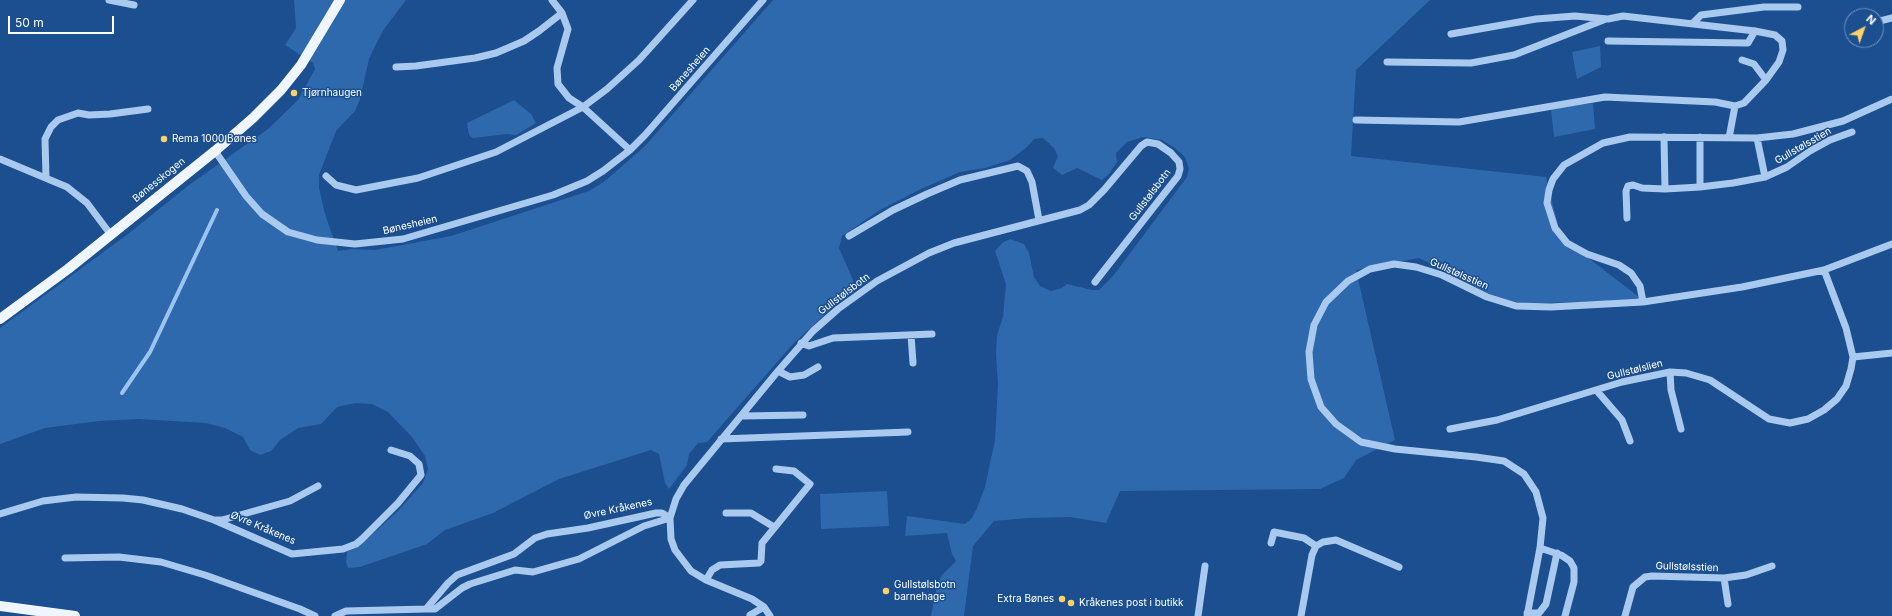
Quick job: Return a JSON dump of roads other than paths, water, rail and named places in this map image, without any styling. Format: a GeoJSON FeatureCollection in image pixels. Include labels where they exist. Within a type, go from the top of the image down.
{"type":"FeatureCollection","features":[{"type":"Feature","properties":{"kind":"main road","name":"Bønesskogen"},"geometry":{"type":"LineString","coordinates":[[0,319],[39,292],[242,128],[281,90],[301,65],[340,0]]}},
{"type":"Feature","properties":{"kind":"main road"},"geometry":{"type":"LineString","coordinates":[[0,606],[75,616]]}},
{"type":"Feature","properties":{"kind":"street"},"geometry":{"type":"LineString","coordinates":[[109,0],[134,4]]}},
{"type":"Feature","properties":{"kind":"street"},"geometry":{"type":"LineString","coordinates":[[552,0],[562,13],[568,29],[556,76],[562,92],[583,107],[630,150]]}},
{"type":"Feature","properties":{"kind":"street"},"geometry":{"type":"LineString","coordinates":[[326,176],[336,186],[356,190],[418,178],[496,152],[583,107],[621,77],[693,0]]}},
{"type":"Feature","properties":{"kind":"street","name":"Bønesheien"},"geometry":{"type":"LineString","coordinates":[[215,151],[246,196],[262,214],[288,232],[301,237],[355,244],[403,239],[553,195],[587,181],[608,168],[630,150],[667,111],[763,0]]}},
{"type":"Feature","properties":{"kind":"street"},"geometry":{"type":"LineString","coordinates":[[1693,23],[1701,15],[1764,7],[1798,7]]}},
{"type":"Feature","properties":{"kind":"street"},"geometry":{"type":"LineString","coordinates":[[396,67],[416,66],[475,58],[496,53],[534,34],[562,13]]}},
{"type":"Feature","properties":{"kind":"street"},"geometry":{"type":"LineString","coordinates":[[1451,34],[1536,19],[1575,16],[1608,19]]}},
{"type":"Feature","properties":{"kind":"street"},"geometry":{"type":"LineString","coordinates":[[1356,120],[1459,122],[1605,97],[1715,102],[1735,106],[1744,103],[1766,80],[1779,62],[1783,50],[1782,41],[1775,35],[1693,23],[1623,16],[1608,19],[1514,55],[1471,63],[1387,62]]}},
{"type":"Feature","properties":{"kind":"street"},"geometry":{"type":"LineString","coordinates":[[1608,41],[1748,43],[1755,31]]}},
{"type":"Feature","properties":{"kind":"street"},"geometry":{"type":"LineString","coordinates":[[1742,60],[1754,64],[1766,80]]}},
{"type":"Feature","properties":{"kind":"street","name":"Gullstølsstien"},"geometry":{"type":"LineString","coordinates":[[1527,615],[1540,548],[1543,518],[1536,492],[1524,474],[1504,461],[1388,448],[1361,442],[1336,424],[1321,407],[1311,379],[1309,352],[1314,325],[1326,302],[1348,282],[1370,269],[1394,264],[1416,266],[1487,297],[1516,306],[1551,307],[1643,302],[1640,286],[1631,273],[1619,265],[1587,254],[1568,243],[1554,228],[1547,203],[1553,179],[1564,165],[1604,143],[1630,137],[1757,138],[1793,134],[1843,121],[1892,100]]}},
{"type":"Feature","properties":{"kind":"street"},"geometry":{"type":"LineString","coordinates":[[1729,138],[1735,106]]}},
{"type":"Feature","properties":{"kind":"street"},"geometry":{"type":"LineString","coordinates":[[46,177],[45,139],[51,127],[58,120],[78,113],[89,116],[148,109]]}},
{"type":"Feature","properties":{"kind":"street","name":"Gullstølsstien"},"geometry":{"type":"LineString","coordinates":[[1626,218],[1626,191],[1628,186],[1633,185],[1642,188],[1665,189],[1700,187],[1733,184],[1765,177],[1787,167],[1810,151],[1830,140],[1852,132]]}},
{"type":"Feature","properties":{"kind":"street"},"geometry":{"type":"LineString","coordinates":[[1664,137],[1665,189]]}},
{"type":"Feature","properties":{"kind":"street"},"geometry":{"type":"LineString","coordinates":[[1700,137],[1700,187]]}},
{"type":"Feature","properties":{"kind":"street"},"geometry":{"type":"LineString","coordinates":[[1757,138],[1765,177]]}},
{"type":"Feature","properties":{"kind":"street","name":"Gullstølsbotn"},"geometry":{"type":"LineString","coordinates":[[770,616],[764,607],[752,599],[706,580],[691,571],[675,550],[671,539],[670,518],[676,499],[684,485],[801,343],[838,309],[877,281],[898,269],[954,243],[1080,210],[1089,205],[1104,190],[1133,154],[1147,142],[1158,144],[1179,162],[1180,169],[1178,176],[1095,282]]}},
{"type":"Feature","properties":{"kind":"street"},"geometry":{"type":"LineString","coordinates":[[0,159],[67,187],[87,203],[111,235]]}},
{"type":"Feature","properties":{"kind":"street"},"geometry":{"type":"LineString","coordinates":[[849,236],[893,210],[960,180],[1018,166],[1027,171],[1032,182],[1039,220]]}},
{"type":"Feature","properties":{"kind":"street"},"geometry":{"type":"LineString","coordinates":[[1643,302],[1734,288],[1824,270],[1892,244]]}},
{"type":"Feature","properties":{"kind":"street","name":"Gullstølslien"},"geometry":{"type":"LineString","coordinates":[[1450,429],[1497,420],[1597,391],[1622,382],[1670,372],[1686,373],[1710,380],[1769,419],[1790,422],[1808,419],[1824,410],[1837,399],[1846,386],[1853,357],[1846,328],[1824,270]]}},
{"type":"Feature","properties":{"kind":"street"},"geometry":{"type":"LineString","coordinates":[[801,343],[809,346],[833,338],[932,334]]}},
{"type":"Feature","properties":{"kind":"street"},"geometry":{"type":"LineString","coordinates":[[912,335],[913,363]]}},
{"type":"Feature","properties":{"kind":"street"},"geometry":{"type":"LineString","coordinates":[[1853,357],[1892,353]]}},
{"type":"Feature","properties":{"kind":"street"},"geometry":{"type":"LineString","coordinates":[[778,371],[790,376],[804,375],[818,367]]}},
{"type":"Feature","properties":{"kind":"street"},"geometry":{"type":"LineString","coordinates":[[1670,372],[1671,390],[1681,429]]}},
{"type":"Feature","properties":{"kind":"street"},"geometry":{"type":"LineString","coordinates":[[1597,391],[1622,420],[1630,441]]}},
{"type":"Feature","properties":{"kind":"street"},"geometry":{"type":"LineString","coordinates":[[742,416],[803,415]]}},
{"type":"Feature","properties":{"kind":"street"},"geometry":{"type":"LineString","coordinates":[[721,439],[908,432]]}},
{"type":"Feature","properties":{"kind":"street","name":"Øvre Kråkenes"},"geometry":{"type":"LineString","coordinates":[[0,514],[43,501],[76,497],[107,496],[142,500],[166,505],[214,520],[292,554],[348,547],[356,544],[372,529],[398,503],[421,475],[419,464],[410,456],[391,450]]}},
{"type":"Feature","properties":{"kind":"street"},"geometry":{"type":"LineString","coordinates":[[706,580],[712,570],[720,565],[759,563],[761,561],[762,543],[810,484],[794,470],[776,469]]}},
{"type":"Feature","properties":{"kind":"street","name":"Øvre Kråkenes"},"geometry":{"type":"LineString","coordinates":[[214,520],[222,520],[290,501],[318,486]]}},
{"type":"Feature","properties":{"kind":"street"},"geometry":{"type":"LineString","coordinates":[[726,512],[751,513],[774,527]]}},
{"type":"Feature","properties":{"kind":"street","name":"Øvre Kråkenes"},"geometry":{"type":"LineString","coordinates":[[426,609],[448,583],[457,575],[514,554],[534,538],[656,513],[662,513],[670,518]]}},
{"type":"Feature","properties":{"kind":"street","name":"Øvre Kråkenes"},"geometry":{"type":"LineString","coordinates":[[335,616],[346,611],[435,609],[462,588],[470,584],[515,570],[533,572],[579,559],[644,526],[670,518]]}},
{"type":"Feature","properties":{"kind":"street"},"geometry":{"type":"LineString","coordinates":[[1271,543],[1274,532],[1304,538],[1316,546]]}},
{"type":"Feature","properties":{"kind":"street"},"geometry":{"type":"LineString","coordinates":[[1301,616],[1312,555],[1316,546],[1323,542],[1336,540],[1399,567]]}},
{"type":"Feature","properties":{"kind":"street"},"geometry":{"type":"LineString","coordinates":[[1540,548],[1557,553],[1570,561],[1574,568],[1574,582],[1565,616]]}},
{"type":"Feature","properties":{"kind":"street"},"geometry":{"type":"LineString","coordinates":[[1527,615],[1539,613],[1546,604],[1557,553]]}},
{"type":"Feature","properties":{"kind":"street"},"geometry":{"type":"LineString","coordinates":[[65,558],[119,558],[161,562],[205,575],[315,616]]}},
{"type":"Feature","properties":{"kind":"street"},"geometry":{"type":"LineString","coordinates":[[1198,616],[1205,566]]}},
{"type":"Feature","properties":{"kind":"street","name":"Gullstølsstien"},"geometry":{"type":"LineString","coordinates":[[1625,616],[1633,587],[1645,577],[1724,578],[1746,575],[1772,566]]}},
{"type":"Feature","properties":{"kind":"street"},"geometry":{"type":"LineString","coordinates":[[1724,578],[1728,604]]}},
{"type":"Feature","properties":{"kind":"street"},"geometry":{"type":"LineString","coordinates":[[750,615],[764,607]]}},
{"type":"Feature","properties":{"kind":"waterway"},"geometry":{"type":"LineString","coordinates":[[122,393],[150,352],[217,210]]}},
{"type":"Feature","properties":{"kind":"place","name":"Tjørnhaugen"},"geometry":{"type":"Point","coordinates":[294,93]}},
{"type":"Feature","properties":{"kind":"place","name":"Rema 1000 Bønes"},"geometry":{"type":"Point","coordinates":[164,139]}},
{"type":"Feature","properties":{"kind":"place","name":"Gullstølsbotn barnehage"},"geometry":{"type":"Point","coordinates":[886,591]}},
{"type":"Feature","properties":{"kind":"place","name":"Extra Bønes"},"geometry":{"type":"Point","coordinates":[1062,599]}},
{"type":"Feature","properties":{"kind":"place","name":"Kråkenes post i butikk"},"geometry":{"type":"Point","coordinates":[1071,603]}}]}
